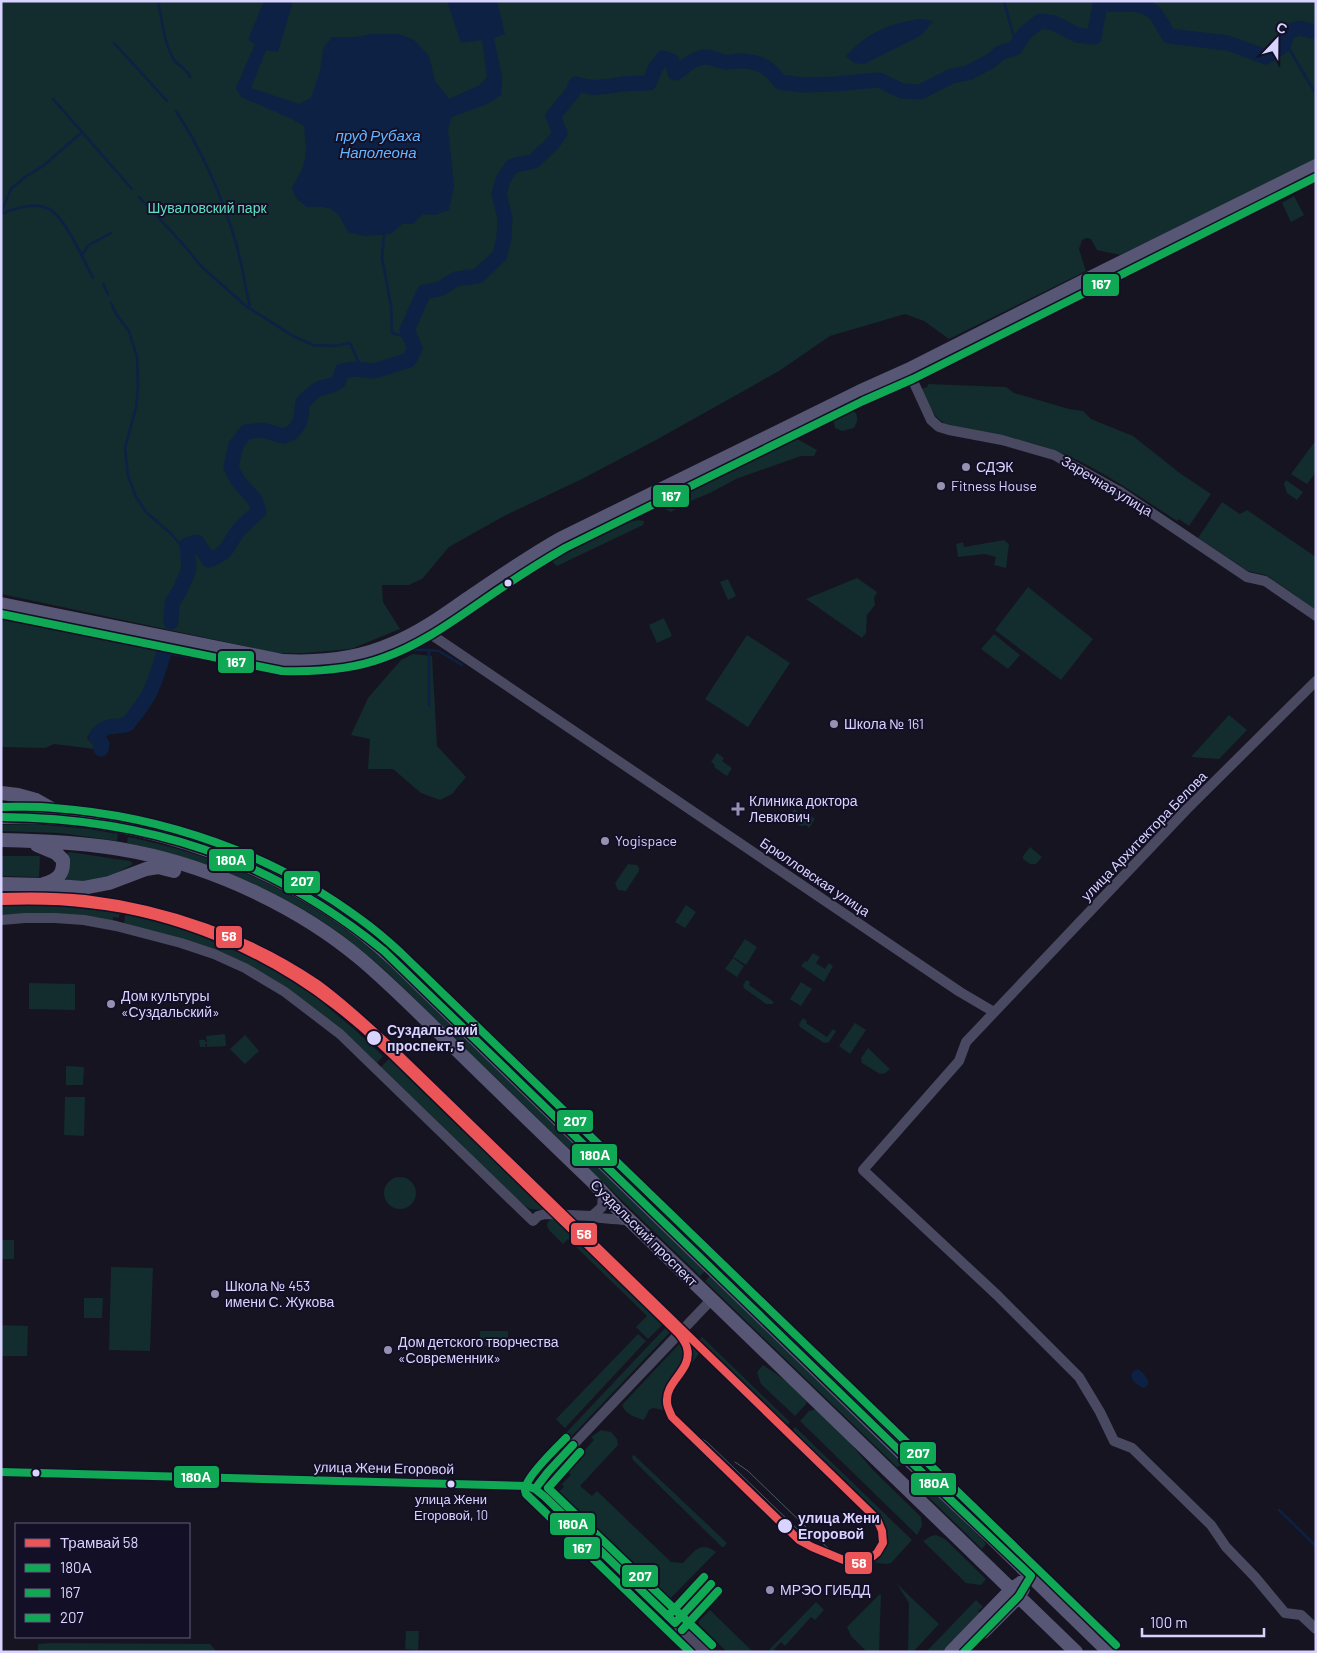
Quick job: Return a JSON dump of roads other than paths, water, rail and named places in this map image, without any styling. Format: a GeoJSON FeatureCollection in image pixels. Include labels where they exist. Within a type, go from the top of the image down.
{"type":"FeatureCollection","features":[{"type":"Feature","properties":{"kind":"main road"},"geometry":{"type":"LineString","coordinates":[[1,604],[283,661],[309,663],[332,661],[381,648],[423,629],[546,546],[908,370],[1316,166]]}},
{"type":"Feature","properties":{"kind":"main road"},"geometry":{"type":"LineString","coordinates":[[1,793],[36,800],[71,820]]}},
{"type":"Feature","properties":{"kind":"main road","name":"Суздальский проспект"},"geometry":{"type":"LineString","coordinates":[[1,817],[71,820],[142,832],[211,852],[240,863],[306,896],[355,928],[384,951],[910,1461],[1110,1652]]}},
{"type":"Feature","properties":{"kind":"main road","name":"Суздальский проспект"},"geometry":{"type":"LineString","coordinates":[[1,840],[70,843],[137,852],[177,863],[212,874],[252,891],[320,928],[361,959],[423,1017],[1076,1652]]}},
{"type":"Feature","properties":{"kind":"main road"},"geometry":{"type":"LineString","coordinates":[[22,840],[50,850],[63,860],[62,872],[59,877],[55,881],[43,884]]}},
{"type":"Feature","properties":{"kind":"main road"},"geometry":{"type":"LineString","coordinates":[[1,884],[96,887],[146,868],[158,867],[179,872],[212,874]]}},
{"type":"Feature","properties":{"kind":"main road"},"geometry":{"type":"LineString","coordinates":[[893,1474],[903,1476],[908,1474],[911,1469],[910,1461]]}},
{"type":"Feature","properties":{"kind":"main road"},"geometry":{"type":"LineString","coordinates":[[951,1652],[1031,1576]]}},
{"type":"Feature","properties":{"kind":"main road"},"geometry":{"type":"LineString","coordinates":[[964,1652],[1015,1592]]}},
{"type":"Feature","properties":{"kind":"street","name":"Заречная улица"},"geometry":{"type":"LineString","coordinates":[[908,370],[931,420],[939,427],[1029,447],[1054,455],[1119,491],[1247,577],[1265,581],[1316,616]]}},
{"type":"Feature","properties":{"kind":"street","name":"Брюлловская улица"},"geometry":{"type":"LineString","coordinates":[[423,629],[960,992],[994,1012]]}},
{"type":"Feature","properties":{"kind":"street","name":"улица Архитектора Белова"},"geometry":{"type":"LineString","coordinates":[[1316,681],[1187,809],[966,1042],[959,1061],[864,1170],[997,1295],[1079,1377],[1100,1412],[1114,1441],[1132,1448],[1212,1525],[1226,1547],[1256,1577],[1285,1613],[1301,1615],[1316,1629]]}},
{"type":"Feature","properties":{"kind":"street"},"geometry":{"type":"LineString","coordinates":[[1,920],[55,918],[84,920],[116,926],[181,943],[214,954],[245,968],[285,992],[340,1034],[533,1221],[538,1216],[545,1214],[616,1218],[632,1222]]}},
{"type":"Feature","properties":{"kind":"street"},"geometry":{"type":"LineString","coordinates":[[592,1216],[602,1207],[603,1193]]}},
{"type":"Feature","properties":{"kind":"street"},"geometry":{"type":"LineString","coordinates":[[704,1652],[535,1489],[550,1469],[712,1299]]}},
{"type":"Feature","properties":{"kind":"street","name":"улица Жени Егоровой"},"geometry":{"type":"LineString","coordinates":[[1,1472],[518,1485],[535,1489]]}},
{"type":"Feature","properties":{"kind":"water","name":"пруд Рубаха Наполеона"},"geometry":{"type":"Polygon","coordinates":[[[264,1],[293,1],[278,52],[266,50],[251,88],[299,104],[311,98],[320,71],[323,49],[332,37],[399,34],[414,40],[429,56],[435,81],[449,99],[480,85],[487,77],[482,40],[461,43],[447,1],[497,1],[505,34],[494,38],[502,77],[501,95],[487,104],[452,117],[448,129],[454,186],[449,210],[435,215],[423,214],[413,224],[402,224],[391,234],[365,236],[348,232],[337,213],[333,210],[323,207],[307,207],[296,198],[292,188],[304,165],[306,145],[304,126],[241,97],[236,88],[255,44],[248,40],[264,1]]]}},
{"type":"Feature","properties":{"kind":"water"},"geometry":{"type":"Polygon","coordinates":[[[920,19],[933,21],[922,35],[864,64],[854,63],[846,56],[879,30],[920,19]]]}},
{"type":"Feature","properties":{"kind":"water"},"geometry":{"type":"Polygon","coordinates":[[[1138,1369],[1148,1381],[1148,1385],[1144,1388],[1134,1382],[1131,1376],[1138,1369]]]}},
{"type":"Feature","properties":{"kind":"waterway"},"geometry":{"type":"LineString","coordinates":[[158,1],[168,46],[174,60],[187,71],[190,77]]}},
{"type":"Feature","properties":{"kind":"waterway"},"geometry":{"type":"LineString","coordinates":[[1004,1],[1016,45]]}},
{"type":"Feature","properties":{"kind":"waterway"},"geometry":{"type":"LineString","coordinates":[[1122,1],[1123,5]]}},
{"type":"Feature","properties":{"kind":"waterway"},"geometry":{"type":"LineString","coordinates":[[171,622],[172,603],[189,569],[187,545],[197,542],[209,560],[216,557],[225,551],[239,530],[259,511],[255,500],[238,481],[231,467],[236,445],[246,432],[263,430],[283,436],[293,432],[300,422],[303,402],[317,390],[337,383],[342,371],[354,369],[374,371],[409,360],[415,348],[407,330],[424,292],[440,289],[456,279],[478,276],[500,255],[504,238],[505,218],[499,194],[503,180],[512,166],[534,161],[552,144],[560,133],[553,116],[572,93],[576,84],[595,87],[649,83],[656,67],[663,58],[672,61],[675,73],[693,61],[708,57],[727,62],[746,61],[758,64],[772,72],[780,82],[803,85],[879,80],[902,91],[920,92],[952,76],[968,73],[991,61],[1000,53],[1015,48],[1025,33],[1040,21],[1054,23],[1077,35],[1094,37],[1100,4],[1140,5],[1156,14],[1169,36],[1228,43],[1266,57],[1283,46],[1288,32],[1299,28],[1316,32]]}},
{"type":"Feature","properties":{"kind":"waterway"},"geometry":{"type":"LineString","coordinates":[[114,43],[167,101]]}},
{"type":"Feature","properties":{"kind":"waterway"},"geometry":{"type":"LineString","coordinates":[[1283,46],[1288,47],[1314,91],[1316,91]]}},
{"type":"Feature","properties":{"kind":"waterway"},"geometry":{"type":"LineString","coordinates":[[1,212],[11,189],[25,177],[43,166],[82,132],[53,99],[132,189]]}},
{"type":"Feature","properties":{"kind":"waterway"},"geometry":{"type":"LineString","coordinates":[[176,111],[203,158],[225,208],[238,251],[250,307]]}},
{"type":"Feature","properties":{"kind":"waterway"},"geometry":{"type":"LineString","coordinates":[[1113,278],[1316,178]]}},
{"type":"Feature","properties":{"kind":"waterway"},"geometry":{"type":"LineString","coordinates":[[139,197],[202,267],[246,306],[293,336],[313,345],[335,346],[350,343],[362,370]]}},
{"type":"Feature","properties":{"kind":"waterway"},"geometry":{"type":"LineString","coordinates":[[1,214],[24,207],[35,206],[41,206],[53,212],[67,228],[93,278]]}},
{"type":"Feature","properties":{"kind":"waterway"},"geometry":{"type":"LineString","coordinates":[[81,256],[89,245],[111,233]]}},
{"type":"Feature","properties":{"kind":"waterway"},"geometry":{"type":"LineString","coordinates":[[384,234],[382,258],[391,306],[392,333],[411,338]]}},
{"type":"Feature","properties":{"kind":"waterway"},"geometry":{"type":"LineString","coordinates":[[103,284],[108,294]]}},
{"type":"Feature","properties":{"kind":"waterway"},"geometry":{"type":"LineString","coordinates":[[1079,295],[1101,285]]}},
{"type":"Feature","properties":{"kind":"waterway"},"geometry":{"type":"LineString","coordinates":[[111,303],[116,314],[129,331],[137,357],[138,387],[136,407],[125,448],[128,476],[136,497],[146,512],[188,552]]}},
{"type":"Feature","properties":{"kind":"waterway"},"geometry":{"type":"LineString","coordinates":[[101,749],[102,744],[96,737],[99,732],[103,729],[128,724],[150,692],[165,650]]}},
{"type":"Feature","properties":{"kind":"waterway"},"geometry":{"type":"LineString","coordinates":[[317,673],[362,665],[412,650],[429,650]]}},
{"type":"Feature","properties":{"kind":"waterway"},"geometry":{"type":"LineString","coordinates":[[429,705],[429,650],[439,651],[462,665]]}},
{"type":"Feature","properties":{"kind":"waterway"},"geometry":{"type":"LineString","coordinates":[[164,653],[294,673]]}},
{"type":"Feature","properties":{"kind":"waterway"},"geometry":{"type":"LineString","coordinates":[[1279,1510],[1316,1546]]}},
{"type":"Feature","properties":{"kind":"tram line","name":"58"},"geometry":{"type":"LineString","coordinates":[[1,897],[43,896],[85,899],[146,910],[176,918],[235,939],[263,952],[316,983],[356,1015],[394,1050],[877,1519],[882,1531],[883,1543],[877,1553],[866,1562],[846,1561],[799,1540],[672,1417],[667,1402],[668,1395],[688,1356],[686,1344],[679,1334],[391,1054],[335,1005],[308,986],[250,952],[219,938],[155,916],[89,904],[1,901]]}},
{"type":"Feature","properties":{"kind":"tram line"},"geometry":{"type":"LineString","coordinates":[[683,1428],[707,1442],[820,1551]]}},
{"type":"Feature","properties":{"kind":"tram line"},"geometry":{"type":"LineString","coordinates":[[735,1462],[748,1471],[837,1557]]}},
{"type":"Feature","properties":{"kind":"place","name":"СДЭК"},"geometry":{"type":"Point","coordinates":[966,467]}},
{"type":"Feature","properties":{"kind":"place","name":"Fitness House"},"geometry":{"type":"Point","coordinates":[941,486]}},
{"type":"Feature","properties":{"kind":"place","name":"Школа № 161"},"geometry":{"type":"Point","coordinates":[834,724]}},
{"type":"Feature","properties":{"kind":"place","name":"Клиника доктора Левкович"},"geometry":{"type":"Point","coordinates":[738,809]}},
{"type":"Feature","properties":{"kind":"place","name":"Yogispace"},"geometry":{"type":"Point","coordinates":[605,841]}},
{"type":"Feature","properties":{"kind":"place","name":"Дом культуры «Суздальский»"},"geometry":{"type":"Point","coordinates":[111,1004]}},
{"type":"Feature","properties":{"kind":"place","name":"Суздальский проспект, 5"},"geometry":{"type":"Point","coordinates":[374,1038]}},
{"type":"Feature","properties":{"kind":"place","name":"Школа № 453 имени С. Жукова"},"geometry":{"type":"Point","coordinates":[215,1294]}},
{"type":"Feature","properties":{"kind":"place","name":"Дом детского творчества «Современник»"},"geometry":{"type":"Point","coordinates":[388,1350]}},
{"type":"Feature","properties":{"kind":"place","name":"улица Жени Егоровой, 10"},"geometry":{"type":"Point","coordinates":[451,1484]}},
{"type":"Feature","properties":{"kind":"place","name":"улица Жени Егоровой"},"geometry":{"type":"Point","coordinates":[785,1526]}},
{"type":"Feature","properties":{"kind":"place","name":"МРЭО ГИБДД"},"geometry":{"type":"Point","coordinates":[770,1590]}},
{"type":"Feature","properties":{"kind":"park label","name":"Шуваловский парк"},"geometry":{"type":"Point","coordinates":[207,208]}}]}
